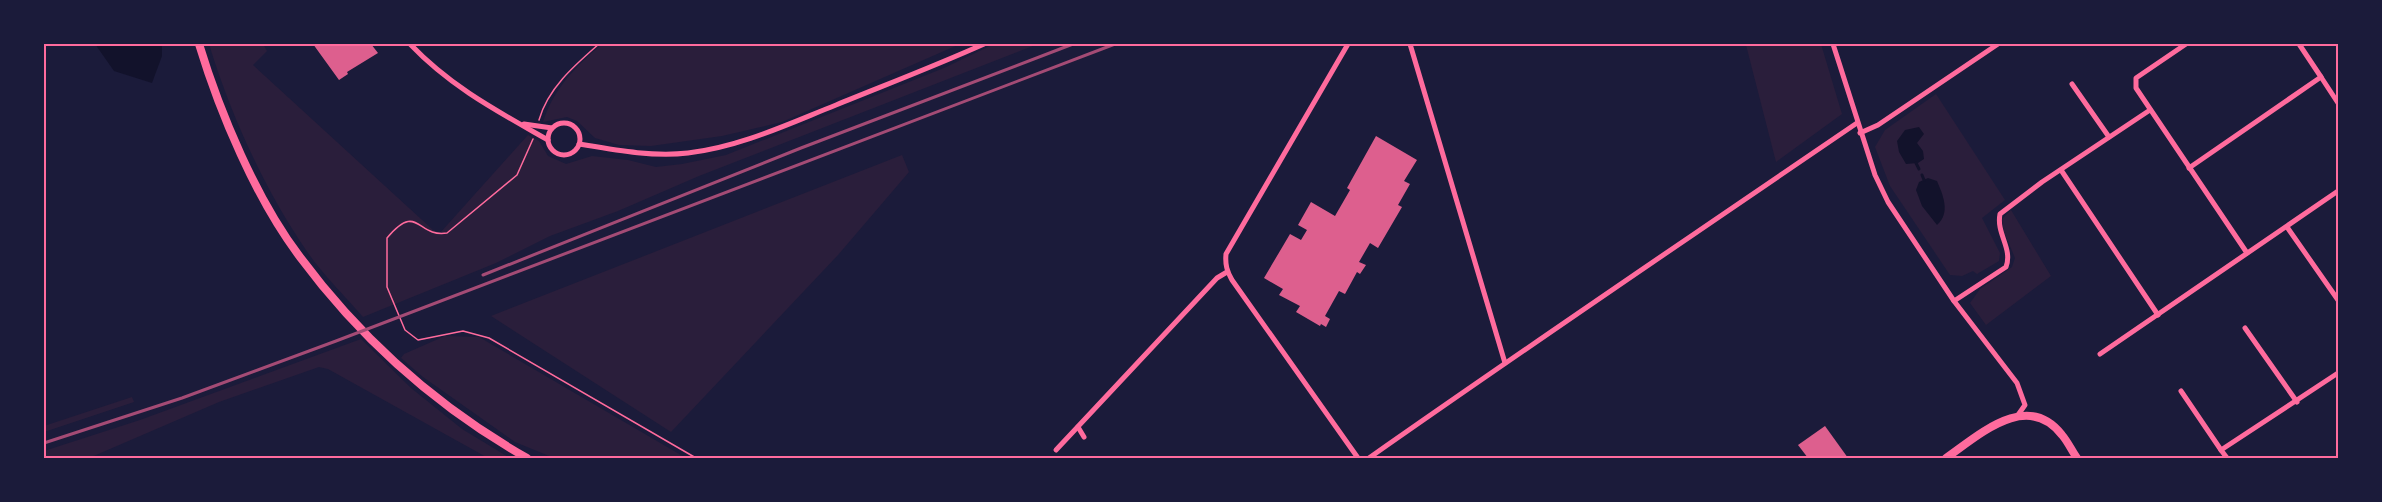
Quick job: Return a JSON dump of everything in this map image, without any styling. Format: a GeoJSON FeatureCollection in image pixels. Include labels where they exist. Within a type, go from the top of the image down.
{"type":"FeatureCollection","features":[{"type":"Feature","properties":{"kind":"main road"},"geometry":{"type":"LineString","coordinates":[[199,44],[231,133],[272,214],[300,257],[346,312],[421,386],[485,435],[527,459]]}},
{"type":"Feature","properties":{"kind":"main road"},"geometry":{"type":"LineString","coordinates":[[1946,459],[1988,429],[2018,415],[2028,415],[2048,422],[2062,434],[2077,459]]}},
{"type":"Feature","properties":{"kind":"street"},"geometry":{"type":"LineString","coordinates":[[410,44],[448,80],[548,140]]}},
{"type":"Feature","properties":{"kind":"street"},"geometry":{"type":"LineString","coordinates":[[579,144],[658,154],[688,153],[724,147],[777,129],[984,44]]}},
{"type":"Feature","properties":{"kind":"street"},"geometry":{"type":"LineString","coordinates":[[1348,44],[1226,255],[1227,272],[1358,459]]}},
{"type":"Feature","properties":{"kind":"street"},"geometry":{"type":"LineString","coordinates":[[1410,44],[1505,363]]}},
{"type":"Feature","properties":{"kind":"street"},"geometry":{"type":"LineString","coordinates":[[1833,44],[1860,133],[1875,175],[1888,202],[1954,301],[2017,383],[2025,405],[2018,415]]}},
{"type":"Feature","properties":{"kind":"street"},"geometry":{"type":"LineString","coordinates":[[1860,133],[1878,125],[1998,44]]}},
{"type":"Feature","properties":{"kind":"street"},"geometry":{"type":"LineString","coordinates":[[2186,44],[2136,78],[2136,88],[2247,254]]}},
{"type":"Feature","properties":{"kind":"street"},"geometry":{"type":"LineString","coordinates":[[2299,44],[2338,103]]}},
{"type":"Feature","properties":{"kind":"street"},"geometry":{"type":"LineString","coordinates":[[2189,168],[2320,77]]}},
{"type":"Feature","properties":{"kind":"street"},"geometry":{"type":"LineString","coordinates":[[2072,84],[2109,137]]}},
{"type":"Feature","properties":{"kind":"street"},"geometry":{"type":"LineString","coordinates":[[1954,301],[2006,267],[2010,258],[1998,224],[2000,214],[2150,110]]}},
{"type":"Feature","properties":{"kind":"street"},"geometry":{"type":"LineString","coordinates":[[560,123],[568,123],[575,127],[580,135],[579,144],[575,151],[567,155],[558,154],[551,149],[548,140],[552,128],[560,123]]}},
{"type":"Feature","properties":{"kind":"street"},"geometry":{"type":"LineString","coordinates":[[1369,459],[1505,363],[1857,123]]}},
{"type":"Feature","properties":{"kind":"street"},"geometry":{"type":"LineString","coordinates":[[522,124],[552,128]]}},
{"type":"Feature","properties":{"kind":"street"},"geometry":{"type":"LineString","coordinates":[[2061,170],[2158,315]]}},
{"type":"Feature","properties":{"kind":"street"},"geometry":{"type":"LineString","coordinates":[[2100,354],[2338,191]]}},
{"type":"Feature","properties":{"kind":"street"},"geometry":{"type":"LineString","coordinates":[[2287,227],[2338,298]]}},
{"type":"Feature","properties":{"kind":"street"},"geometry":{"type":"LineString","coordinates":[[1056,450],[1217,278],[1227,272]]}},
{"type":"Feature","properties":{"kind":"street"},"geometry":{"type":"LineString","coordinates":[[2246,328],[2297,402]]}},
{"type":"Feature","properties":{"kind":"street"},"geometry":{"type":"LineString","coordinates":[[2221,450],[2338,373]]}},
{"type":"Feature","properties":{"kind":"street"},"geometry":{"type":"LineString","coordinates":[[2181,391],[2227,459]]}},
{"type":"Feature","properties":{"kind":"street"},"geometry":{"type":"LineString","coordinates":[[1078,427],[1084,437]]}},
{"type":"Feature","properties":{"kind":"path"},"geometry":{"type":"LineString","coordinates":[[538,125],[542,111],[558,84],[570,68],[598,44]]}},
{"type":"Feature","properties":{"kind":"path"},"geometry":{"type":"LineString","coordinates":[[535,133],[517,175],[447,233],[439,234],[414,221],[399,224],[387,238],[387,287],[405,330],[418,340],[463,331],[489,338],[696,459]]}},
{"type":"Feature","properties":{"kind":"shaded area"},"geometry":{"type":"Polygon","coordinates":[[[95,44],[162,44],[162,56],[152,83],[114,71],[95,44]]]}},
{"type":"Feature","properties":{"kind":"shaded area"},"geometry":{"type":"Polygon","coordinates":[[[209,44],[263,44],[267,51],[253,65],[433,230],[440,233],[528,135],[539,141],[548,156],[566,164],[592,156],[628,160],[656,167],[682,164],[726,155],[944,68],[994,44],[1038,44],[550,236],[496,263],[363,317],[312,259],[276,202],[238,124],[209,44]]]}},
{"type":"Feature","properties":{"kind":"shaded area"},"geometry":{"type":"Polygon","coordinates":[[[602,44],[960,44],[782,122],[722,136],[651,146],[619,145],[595,138],[577,121],[567,117],[543,122],[553,99],[567,78],[602,44]]]}},
{"type":"Feature","properties":{"kind":"shaded area"},"geometry":{"type":"Polygon","coordinates":[[[1821,44],[1842,114],[1776,162],[1746,45],[1821,44]]]}},
{"type":"Feature","properties":{"kind":"shaded area"},"geometry":{"type":"Polygon","coordinates":[[[1936,94],[2005,200],[1982,218],[2000,253],[1999,261],[1977,274],[1973,271],[1962,276],[1950,275],[1890,186],[1875,147],[1885,130],[1936,94]]]}},
{"type":"Feature","properties":{"kind":"shaded area"},"geometry":{"type":"Polygon","coordinates":[[[1919,127],[1924,134],[1917,143],[1923,151],[1924,159],[1918,163],[1906,164],[1899,152],[1897,141],[1905,130],[1919,127]]]}},
{"type":"Feature","properties":{"kind":"shaded area"},"geometry":{"type":"Polygon","coordinates":[[[902,155],[909,172],[838,255],[671,432],[491,316],[902,155]]]}},
{"type":"Feature","properties":{"kind":"shaded area"},"geometry":{"type":"Polygon","coordinates":[[[1928,178],[1937,181],[1942,192],[1945,209],[1937,225],[1922,206],[1916,190],[1919,182],[1928,178]]]}},
{"type":"Feature","properties":{"kind":"shaded area"},"geometry":{"type":"Polygon","coordinates":[[[2011,210],[2051,276],[1986,325],[1970,303],[1980,289],[2012,267],[2015,258],[2004,232],[2002,219],[2011,210]]]}},
{"type":"Feature","properties":{"kind":"shaded area"},"geometry":{"type":"Polygon","coordinates":[[[445,336],[479,337],[686,458],[554,458],[515,442],[423,377],[401,358],[404,354],[445,336]]]}},
{"type":"Feature","properties":{"kind":"shaded area"},"geometry":{"type":"Polygon","coordinates":[[[361,339],[411,388],[462,429],[510,458],[488,458],[328,369],[319,367],[219,402],[89,458],[44,458],[44,451],[140,420],[361,339]]]}},
{"type":"Feature","properties":{"kind":"shaded area"},"geometry":{"type":"Polygon","coordinates":[[[132,397],[134,402],[44,432],[44,426],[132,397]]]}},
{"type":"Feature","properties":{"kind":"building"},"geometry":{"type":"Polygon","coordinates":[[[313,44],[371,44],[378,53],[347,72],[348,74],[339,80],[313,44]]]}},
{"type":"Feature","properties":{"kind":"building"},"geometry":{"type":"Polygon","coordinates":[[[1376,136],[1417,160],[1404,181],[1410,184],[1398,205],[1402,207],[1378,248],[1370,243],[1359,262],[1366,265],[1360,274],[1357,272],[1345,294],[1339,291],[1325,316],[1330,319],[1326,327],[1321,324],[1320,326],[1296,312],[1300,306],[1279,295],[1283,289],[1264,278],[1290,234],[1301,240],[1307,230],[1298,225],[1311,202],[1335,216],[1350,190],[1347,188],[1376,136]]]}},
{"type":"Feature","properties":{"kind":"building"},"geometry":{"type":"Polygon","coordinates":[[[1825,426],[1848,458],[1808,458],[1798,445],[1825,426]]]}},
{"type":"Feature","properties":{"kind":"waterway"},"geometry":{"type":"LineString","coordinates":[[1916,163],[1919,169]]}},
{"type":"Feature","properties":{"kind":"waterway"},"geometry":{"type":"LineString","coordinates":[[1922,175],[1924,180]]}},
{"type":"Feature","properties":{"kind":"railway"},"geometry":{"type":"LineString","coordinates":[[483,275],[801,148],[1073,44]]}},
{"type":"Feature","properties":{"kind":"railway"},"geometry":{"type":"LineString","coordinates":[[44,443],[182,398],[336,341],[1115,44]]}}]}
